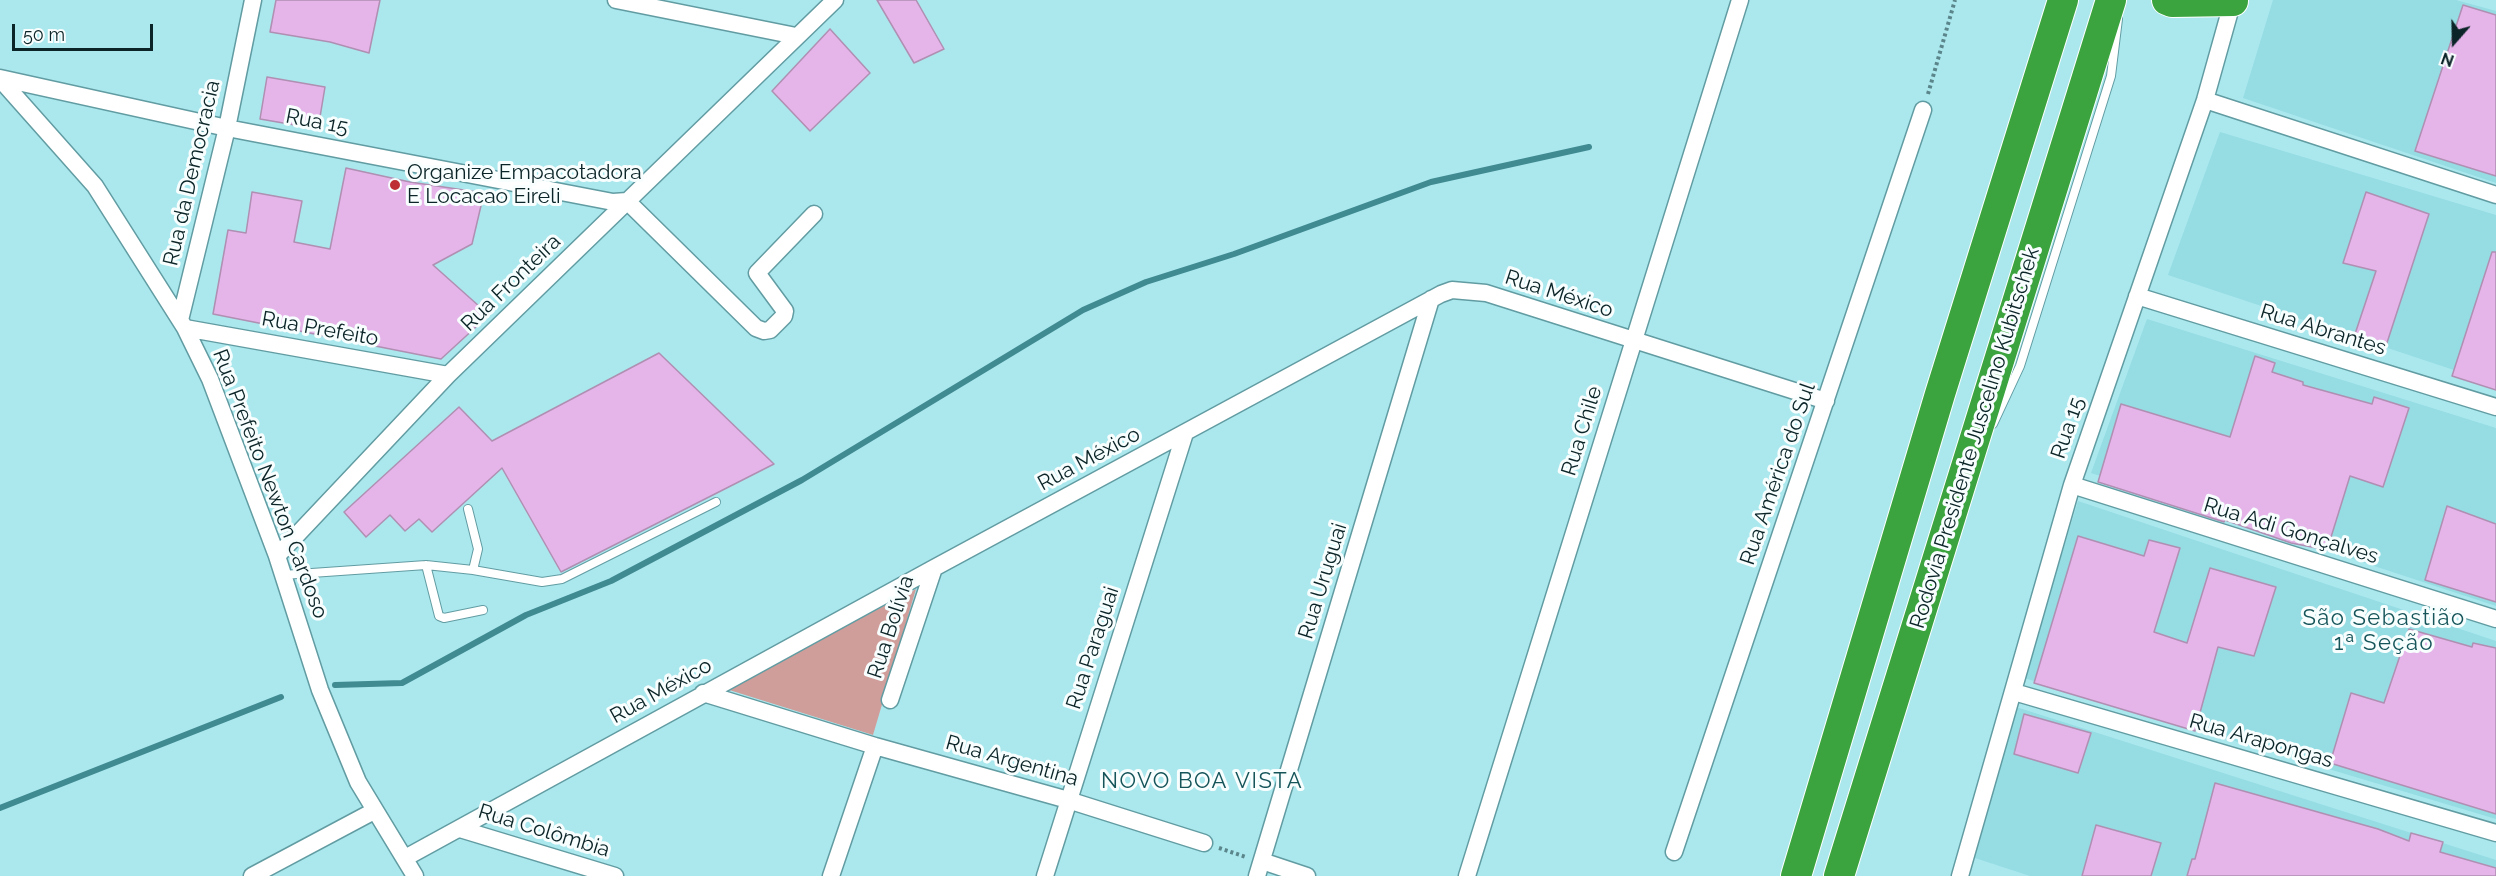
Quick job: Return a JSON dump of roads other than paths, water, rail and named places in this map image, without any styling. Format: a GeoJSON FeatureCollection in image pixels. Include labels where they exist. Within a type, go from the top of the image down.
{"type":"FeatureCollection","features":[{"type":"Feature","properties":{"kind":"highway"},"geometry":{"type":"LineString","coordinates":[[1796,876],[1940,394],[2063,0]]}},
{"type":"Feature","properties":{"kind":"highway","name":"Rodovia Presidente Juscelino Kubitschek"},"geometry":{"type":"LineString","coordinates":[[1839,876],[2111,0]]}},
{"type":"Feature","properties":{"kind":"highway"},"geometry":{"type":"LineString","coordinates":[[2167,0],[2172,2],[2233,1]]}},
{"type":"Feature","properties":{"kind":"street","name":"Rua da Democracia"},"geometry":{"type":"LineString","coordinates":[[182,324],[227,128],[253,0]]}},
{"type":"Feature","properties":{"kind":"street"},"geometry":{"type":"LineString","coordinates":[[616,0],[796,36]]}},
{"type":"Feature","properties":{"kind":"street","name":"Rua Fronteira"},"geometry":{"type":"LineString","coordinates":[[277,556],[448,375],[835,0]]}},
{"type":"Feature","properties":{"kind":"street","name":"Rua Chile"},"geometry":{"type":"LineString","coordinates":[[1467,876],[1740,0]]}},
{"type":"Feature","properties":{"kind":"street","name":"Rua 15"},"geometry":{"type":"LineString","coordinates":[[1960,876],[2072,485],[2205,100],[2233,1]]}},
{"type":"Feature","properties":{"kind":"street","name":"Rua 15"},"geometry":{"type":"LineString","coordinates":[[0,79],[227,128],[613,202],[627,201]]}},
{"type":"Feature","properties":{"kind":"street","name":"Rua Prefeito Newton Cardoso"},"geometry":{"type":"LineString","coordinates":[[0,79],[95,186],[182,324],[210,379],[277,556],[320,690],[358,782],[415,876]]}},
{"type":"Feature","properties":{"kind":"street"},"geometry":{"type":"LineString","coordinates":[[2205,100],[2496,195]]}},
{"type":"Feature","properties":{"kind":"street","name":"Rua América do Sul"},"geometry":{"type":"LineString","coordinates":[[1674,852],[1923,110]]}},
{"type":"Feature","properties":{"kind":"street"},"geometry":{"type":"LineString","coordinates":[[627,201],[756,328],[764,331],[777,323],[784,316],[785,311],[757,273],[814,214]]}},
{"type":"Feature","properties":{"kind":"street","name":"Rua México"},"geometry":{"type":"LineString","coordinates":[[405,858],[934,568],[1431,299],[1452,290],[1486,293],[1634,342],[1826,401]]}},
{"type":"Feature","properties":{"kind":"street","name":"Rua Abrantes"},"geometry":{"type":"LineString","coordinates":[[2137,296],[2496,407]]}},
{"type":"Feature","properties":{"kind":"street","name":"Rua Uruguai"},"geometry":{"type":"LineString","coordinates":[[1259,869],[1431,299]]}},
{"type":"Feature","properties":{"kind":"street","name":"Rua Prefeito"},"geometry":{"type":"LineString","coordinates":[[182,324],[448,375]]}},
{"type":"Feature","properties":{"kind":"street","name":"Rua Paraguai"},"geometry":{"type":"LineString","coordinates":[[1045,876],[1185,433]]}},
{"type":"Feature","properties":{"kind":"street","name":"Rua Adi Gonçalves"},"geometry":{"type":"LineString","coordinates":[[2072,485],[2496,619]]}},
{"type":"Feature","properties":{"kind":"street","name":"Rua Bolívia"},"geometry":{"type":"LineString","coordinates":[[890,700],[934,568]]}},
{"type":"Feature","properties":{"kind":"street","name":"Rua Arapongas"},"geometry":{"type":"LineString","coordinates":[[2014,692],[2496,833]]}},
{"type":"Feature","properties":{"kind":"street","name":"Rua Argentina"},"geometry":{"type":"LineString","coordinates":[[704,693],[874,746],[1068,800],[1204,843]]}},
{"type":"Feature","properties":{"kind":"street"},"geometry":{"type":"LineString","coordinates":[[831,876],[874,746]]}},
{"type":"Feature","properties":{"kind":"street"},"geometry":{"type":"LineString","coordinates":[[252,876],[374,811]]}},
{"type":"Feature","properties":{"kind":"street","name":"Rua Colômbia"},"geometry":{"type":"LineString","coordinates":[[460,829],[615,876]]}},
{"type":"Feature","properties":{"kind":"street"},"geometry":{"type":"LineString","coordinates":[[1259,869],[1307,876]]}},
{"type":"Feature","properties":{"kind":"lane"},"geometry":{"type":"LineString","coordinates":[[1989,431],[2020,366],[2111,76],[2118,27],[2117,0]]}},
{"type":"Feature","properties":{"kind":"lane"},"geometry":{"type":"LineString","coordinates":[[1966,468],[1983,440]]}},
{"type":"Feature","properties":{"kind":"lane"},"geometry":{"type":"LineString","coordinates":[[283,575],[426,566],[473,570],[542,582],[562,579],[716,502]]}},
{"type":"Feature","properties":{"kind":"lane"},"geometry":{"type":"LineString","coordinates":[[468,509],[478,549],[473,570]]}},
{"type":"Feature","properties":{"kind":"lane"},"geometry":{"type":"LineString","coordinates":[[426,566],[439,616],[444,618],[483,610]]}},
{"type":"Feature","properties":{"kind":"waterway"},"geometry":{"type":"LineString","coordinates":[[335,685],[402,683],[526,615],[611,581],[802,480],[1083,310],[1146,282],[1234,254],[1431,182],[1589,147]]}},
{"type":"Feature","properties":{"kind":"waterway"},"geometry":{"type":"LineString","coordinates":[[0,808],[281,697]]}},
{"type":"Feature","properties":{"kind":"place","name":"Organize Empacotadora E Locacao Eireli"},"geometry":{"type":"Point","coordinates":[395,185]}},
{"type":"Feature","properties":{"kind":"district","name":"São Sebastião 1ª Seção"},"geometry":{"type":"Point","coordinates":[2384,630]}},
{"type":"Feature","properties":{"kind":"district","name":"NOVO BOA VISTA"},"geometry":{"type":"Point","coordinates":[1202,781]}}]}
